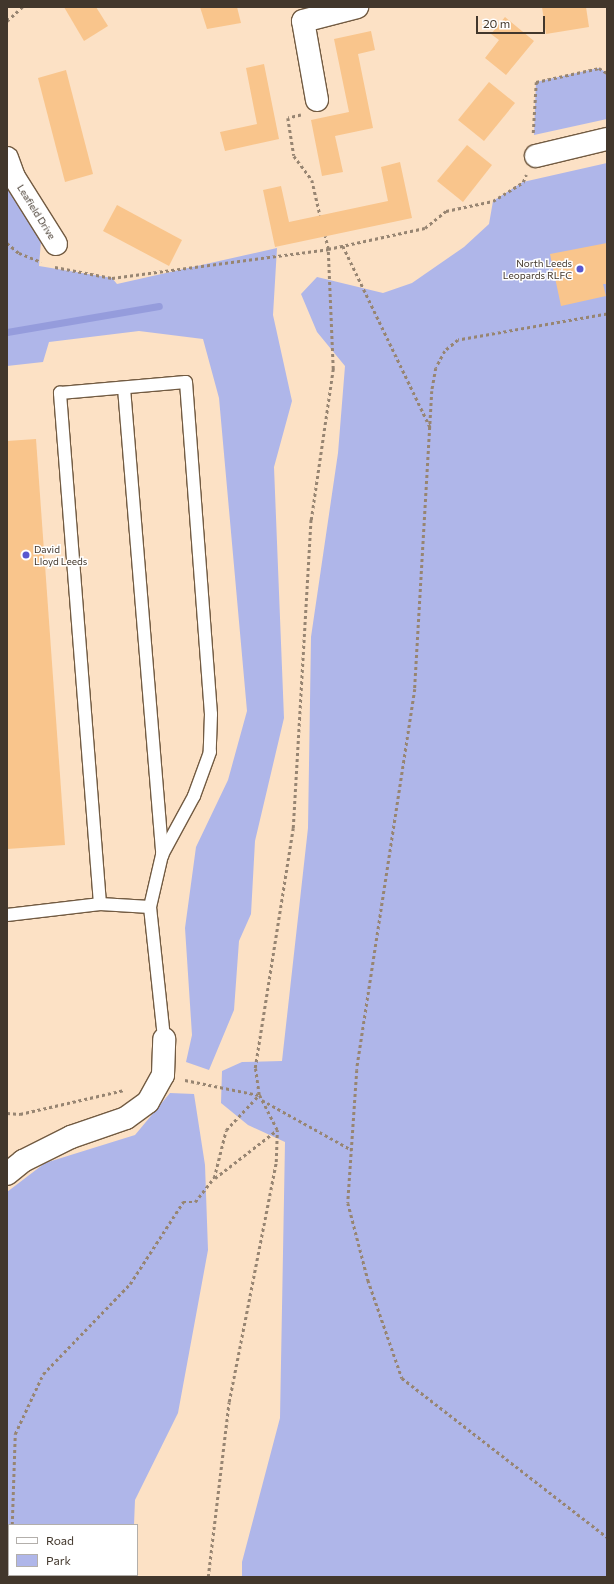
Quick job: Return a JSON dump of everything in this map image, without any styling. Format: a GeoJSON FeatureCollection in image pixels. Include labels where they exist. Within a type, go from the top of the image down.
{"type":"FeatureCollection","features":[{"type":"Feature","properties":{"kind":"street"},"geometry":{"type":"LineString","coordinates":[[317,100],[303,22],[356,7]]}},
{"type":"Feature","properties":{"kind":"street"},"geometry":{"type":"LineString","coordinates":[[536,156],[607,139]]}},
{"type":"Feature","properties":{"kind":"street","name":"Leafield Drive"},"geometry":{"type":"LineString","coordinates":[[7,158],[14,177],[56,244]]}},
{"type":"Feature","properties":{"kind":"street"},"geometry":{"type":"LineString","coordinates":[[7,1174],[22,1161],[71,1137],[126,1118],[148,1102],[163,1075],[164,1039]]}},
{"type":"Feature","properties":{"kind":"lane"},"geometry":{"type":"LineString","coordinates":[[100,904],[60,393],[186,382],[211,714],[210,752],[194,796],[162,855],[150,907],[164,1039]]}},
{"type":"Feature","properties":{"kind":"lane"},"geometry":{"type":"LineString","coordinates":[[124,388],[162,855]]}},
{"type":"Feature","properties":{"kind":"lane"},"geometry":{"type":"LineString","coordinates":[[7,915],[100,904],[150,907]]}},
{"type":"Feature","properties":{"kind":"path"},"geometry":{"type":"LineString","coordinates":[[7,21],[22,7]]}},
{"type":"Feature","properties":{"kind":"path"},"geometry":{"type":"LineString","coordinates":[[7,243],[19,254],[63,270],[112,278],[328,249],[425,228],[446,211],[493,201],[522,182],[536,156],[533,132],[536,82],[599,68],[607,73]]}},
{"type":"Feature","properties":{"kind":"path"},"geometry":{"type":"LineString","coordinates":[[317,100],[318,110],[288,118],[294,156],[312,180],[320,215]]}},
{"type":"Feature","properties":{"kind":"path"},"geometry":{"type":"LineString","coordinates":[[208,1577],[210,1572],[229,1402],[276,1162],[277,1130],[259,1095],[255,1068],[293,828],[311,520],[333,369],[328,249],[325,236]]}},
{"type":"Feature","properties":{"kind":"path"},"geometry":{"type":"LineString","coordinates":[[343,246],[430,427]]}},
{"type":"Feature","properties":{"kind":"path"},"geometry":{"type":"LineString","coordinates":[[607,314],[458,340],[445,351],[436,368],[430,427],[415,689],[357,1070],[348,1203],[368,1280],[402,1378],[607,1537]]}},
{"type":"Feature","properties":{"kind":"path"},"geometry":{"type":"LineString","coordinates":[[163,1075],[259,1095]]}},
{"type":"Feature","properties":{"kind":"path"},"geometry":{"type":"LineString","coordinates":[[7,1113],[20,1114],[128,1089]]}},
{"type":"Feature","properties":{"kind":"path"},"geometry":{"type":"LineString","coordinates":[[214,1178],[226,1130],[259,1095]]}},
{"type":"Feature","properties":{"kind":"path"},"geometry":{"type":"LineString","coordinates":[[261,1099],[352,1150]]}},
{"type":"Feature","properties":{"kind":"path"},"geometry":{"type":"LineString","coordinates":[[12,1524],[15,1434],[43,1374],[130,1284],[183,1202],[195,1202],[214,1178],[277,1130]]}},
{"type":"Feature","properties":{"kind":"path"},"geometry":{"type":"LineString","coordinates":[[210,1572],[212,1577]]}},
{"type":"Feature","properties":{"kind":"green space"},"geometry":{"type":"Polygon","coordinates":[[[599,68],[607,73],[607,119],[534,135],[536,82],[599,68]]]}},
{"type":"Feature","properties":{"kind":"green space"},"geometry":{"type":"Polygon","coordinates":[[[607,163],[607,1577],[242,1577],[242,1562],[280,1418],[285,1142],[248,1125],[221,1103],[222,1071],[242,1062],[282,1061],[308,828],[311,637],[338,453],[345,366],[317,332],[301,294],[317,277],[383,293],[412,283],[464,247],[489,224],[493,201],[523,182],[607,163]]]}},
{"type":"Feature","properties":{"kind":"green space"},"geometry":{"type":"Polygon","coordinates":[[[7,176],[41,241],[39,266],[112,278],[117,284],[277,248],[273,315],[292,401],[274,467],[284,718],[255,841],[251,914],[239,941],[234,1010],[209,1070],[186,1062],[192,1035],[185,928],[196,847],[228,780],[247,711],[219,398],[203,339],[139,331],[49,342],[43,362],[7,366],[7,176]]]}},
{"type":"Feature","properties":{"kind":"green space"},"geometry":{"type":"Polygon","coordinates":[[[170,1093],[194,1094],[205,1165],[208,1250],[178,1413],[135,1500],[134,1524],[8,1524],[8,1576],[132,1577],[7,1577],[7,1192],[45,1163],[135,1135],[170,1093]]]}},
{"type":"Feature","properties":{"kind":"building"},"geometry":{"type":"Polygon","coordinates":[[[64,7],[96,7],[108,26],[84,41],[64,7]]]}},
{"type":"Feature","properties":{"kind":"building"},"geometry":{"type":"Polygon","coordinates":[[[200,7],[237,7],[241,23],[207,29],[200,7]]]}},
{"type":"Feature","properties":{"kind":"building"},"geometry":{"type":"Polygon","coordinates":[[[542,7],[586,7],[589,27],[546,34],[542,7]]]}},
{"type":"Feature","properties":{"kind":"building"},"geometry":{"type":"Polygon","coordinates":[[[505,17],[534,41],[506,75],[485,58],[499,40],[491,34],[505,17]]]}},
{"type":"Feature","properties":{"kind":"building"},"geometry":{"type":"Polygon","coordinates":[[[371,31],[375,50],[358,54],[373,128],[335,136],[343,172],[322,176],[311,120],[349,112],[334,39],[371,31]]]}},
{"type":"Feature","properties":{"kind":"building"},"geometry":{"type":"Polygon","coordinates":[[[264,64],[279,139],[225,151],[220,132],[257,124],[246,68],[264,64]]]}},
{"type":"Feature","properties":{"kind":"building"},"geometry":{"type":"Polygon","coordinates":[[[66,70],[93,174],[65,182],[38,78],[66,70]]]}},
{"type":"Feature","properties":{"kind":"building"},"geometry":{"type":"Polygon","coordinates":[[[489,82],[515,103],[484,141],[458,120],[489,82]]]}},
{"type":"Feature","properties":{"kind":"building"},"geometry":{"type":"Polygon","coordinates":[[[467,145],[492,165],[463,202],[437,181],[467,145]]]}},
{"type":"Feature","properties":{"kind":"building"},"geometry":{"type":"Polygon","coordinates":[[[400,162],[412,218],[275,247],[263,190],[281,186],[289,222],[388,201],[381,167],[400,162]]]}},
{"type":"Feature","properties":{"kind":"building"},"geometry":{"type":"Polygon","coordinates":[[[117,205],[182,240],[169,266],[103,231],[117,205]]]}},
{"type":"Feature","properties":{"kind":"building","name":"North Leeds Leopards RLFC"},"geometry":{"type":"Polygon","coordinates":[[[607,243],[607,284],[603,284],[606,296],[561,306],[550,254],[607,243]]]}},
{"type":"Feature","properties":{"kind":"building","name":"David Lloyd Leeds"},"geometry":{"type":"Polygon","coordinates":[[[36,439],[65,845],[7,849],[7,441],[36,439]]]}},
{"type":"Feature","properties":{"kind":"waterway"},"geometry":{"type":"LineString","coordinates":[[7,332],[159,306]]}},
{"type":"Feature","properties":{"kind":"place","name":"North Leeds Leopards RLFC"},"geometry":{"type":"Point","coordinates":[580,269]}},
{"type":"Feature","properties":{"kind":"place","name":"David Lloyd Leeds"},"geometry":{"type":"Point","coordinates":[26,555]}}]}
